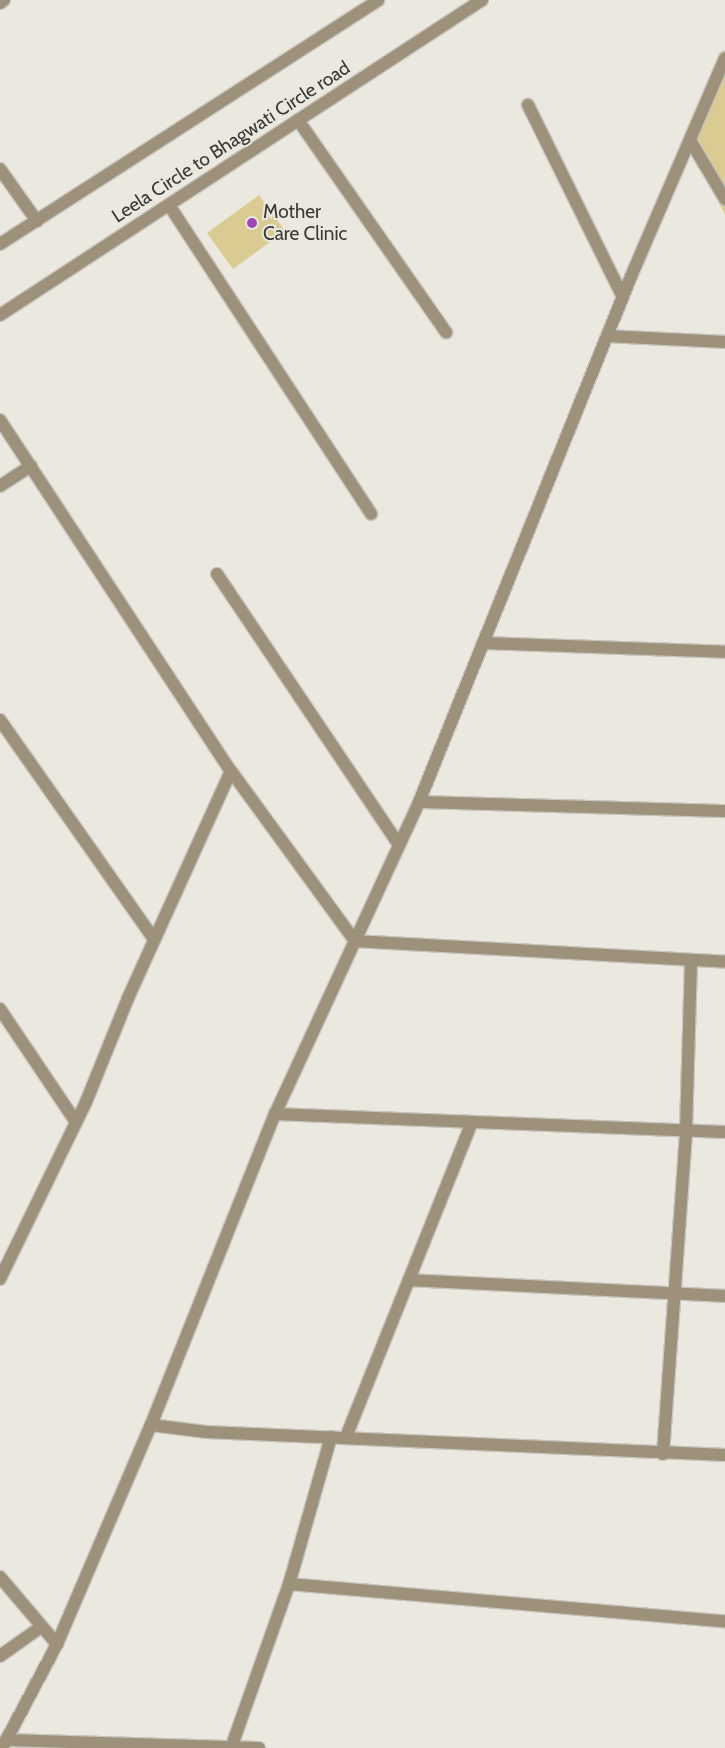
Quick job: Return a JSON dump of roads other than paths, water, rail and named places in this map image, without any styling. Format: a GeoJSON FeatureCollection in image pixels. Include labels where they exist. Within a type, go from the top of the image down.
{"type":"FeatureCollection","features":[{"type":"Feature","properties":{"kind":"street"},"geometry":{"type":"LineString","coordinates":[[0,3],[4,0]]}},
{"type":"Feature","properties":{"kind":"street","name":"Leela Circle to Bhagwati Circle road"},"geometry":{"type":"LineString","coordinates":[[0,244],[378,0]]}},
{"type":"Feature","properties":{"kind":"street","name":"Leela Circle to Bhagwati Circle road"},"geometry":{"type":"LineString","coordinates":[[0,316],[482,0]]}},
{"type":"Feature","properties":{"kind":"street"},"geometry":{"type":"LineString","coordinates":[[259,1748],[4,1744],[57,1644],[151,1425],[275,1114],[419,802],[623,297],[725,58]]}},
{"type":"Feature","properties":{"kind":"street"},"geometry":{"type":"LineString","coordinates":[[528,105],[623,297]]}},
{"type":"Feature","properties":{"kind":"street"},"geometry":{"type":"LineString","coordinates":[[298,120],[446,332]]}},
{"type":"Feature","properties":{"kind":"street"},"geometry":{"type":"LineString","coordinates":[[690,140],[725,199]]}},
{"type":"Feature","properties":{"kind":"street"},"geometry":{"type":"LineString","coordinates":[[0,169],[37,221]]}},
{"type":"Feature","properties":{"kind":"street"},"geometry":{"type":"LineString","coordinates":[[169,205],[371,514]]}},
{"type":"Feature","properties":{"kind":"street"},"geometry":{"type":"LineString","coordinates":[[607,336],[725,342]]}},
{"type":"Feature","properties":{"kind":"street"},"geometry":{"type":"LineString","coordinates":[[0,420],[231,772],[355,941]]}},
{"type":"Feature","properties":{"kind":"street"},"geometry":{"type":"LineString","coordinates":[[0,486],[31,466]]}},
{"type":"Feature","properties":{"kind":"street"},"geometry":{"type":"LineString","coordinates":[[216,574],[399,845]]}},
{"type":"Feature","properties":{"kind":"street"},"geometry":{"type":"LineString","coordinates":[[483,643],[725,652]]}},
{"type":"Feature","properties":{"kind":"street"},"geometry":{"type":"LineString","coordinates":[[0,720],[154,939]]}},
{"type":"Feature","properties":{"kind":"street"},"geometry":{"type":"LineString","coordinates":[[0,1279],[76,1122],[154,939],[231,772]]}},
{"type":"Feature","properties":{"kind":"street"},"geometry":{"type":"LineString","coordinates":[[419,802],[725,811]]}},
{"type":"Feature","properties":{"kind":"street"},"geometry":{"type":"LineString","coordinates":[[355,941],[725,962]]}},
{"type":"Feature","properties":{"kind":"street"},"geometry":{"type":"LineString","coordinates":[[663,1454],[676,1293],[686,1130],[691,960]]}},
{"type":"Feature","properties":{"kind":"street"},"geometry":{"type":"LineString","coordinates":[[0,1009],[76,1122]]}},
{"type":"Feature","properties":{"kind":"street"},"geometry":{"type":"LineString","coordinates":[[275,1114],[725,1132]]}},
{"type":"Feature","properties":{"kind":"street"},"geometry":{"type":"LineString","coordinates":[[346,1437],[472,1122]]}},
{"type":"Feature","properties":{"kind":"street"},"geometry":{"type":"LineString","coordinates":[[409,1280],[725,1296]]}},
{"type":"Feature","properties":{"kind":"street"},"geometry":{"type":"LineString","coordinates":[[151,1425],[207,1432],[346,1437],[663,1454],[725,1455]]}},
{"type":"Feature","properties":{"kind":"street"},"geometry":{"type":"LineString","coordinates":[[232,1747],[289,1584],[331,1437]]}},
{"type":"Feature","properties":{"kind":"street"},"geometry":{"type":"LineString","coordinates":[[0,1577],[57,1644]]}},
{"type":"Feature","properties":{"kind":"street"},"geometry":{"type":"LineString","coordinates":[[289,1584],[725,1621]]}},
{"type":"Feature","properties":{"kind":"street"},"geometry":{"type":"LineString","coordinates":[[0,1656],[41,1627]]}},
{"type":"Feature","properties":{"kind":"place","name":"Mother Care Clinic"},"geometry":{"type":"Point","coordinates":[252,223]}}]}
